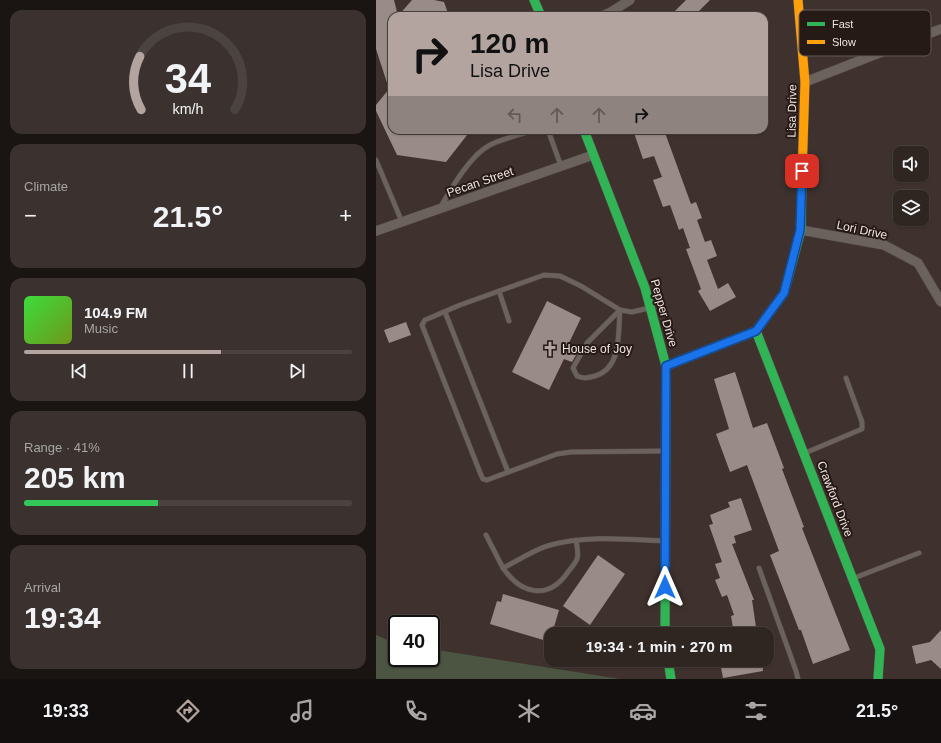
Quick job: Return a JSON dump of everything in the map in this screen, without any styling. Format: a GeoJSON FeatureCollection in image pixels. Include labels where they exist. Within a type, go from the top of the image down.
{"type":"FeatureCollection","features":[{"type":"Feature","properties":{"kind":"street"},"geometry":{"type":"LineString","coordinates":[[534,0],[539,12]]}},
{"type":"Feature","properties":{"kind":"street"},"geometry":{"type":"LineString","coordinates":[[611,12],[630,0]]}},
{"type":"Feature","properties":{"kind":"street","name":"Lisa Drive"},"geometry":{"type":"LineString","coordinates":[[798,0],[799,12]]}},
{"type":"Feature","properties":{"kind":"street"},"geometry":{"type":"LineString","coordinates":[[931,33],[941,29]]}},
{"type":"Feature","properties":{"kind":"street","name":"Lisa Drive"},"geometry":{"type":"LineString","coordinates":[[756,331],[784,293],[800,230],[805,82],[803,56]]}},
{"type":"Feature","properties":{"kind":"street"},"geometry":{"type":"LineString","coordinates":[[805,82],[872,56]]}},
{"type":"Feature","properties":{"kind":"street","name":"Pepper Drive"},"geometry":{"type":"LineString","coordinates":[[585,134],[645,288],[666,366],[665,627]]}},
{"type":"Feature","properties":{"kind":"street","name":"Pecan Street"},"geometry":{"type":"LineString","coordinates":[[376,231],[593,155]]}},
{"type":"Feature","properties":{"kind":"street","name":"Lori Drive"},"geometry":{"type":"LineString","coordinates":[[800,230],[884,245],[918,263],[941,302]]}},
{"type":"Feature","properties":{"kind":"street"},"geometry":{"type":"LineString","coordinates":[[666,366],[756,331]]}},
{"type":"Feature","properties":{"kind":"street","name":"Crawford Drive"},"geometry":{"type":"LineString","coordinates":[[756,331],[880,649],[878,679]]}},
{"type":"Feature","properties":{"kind":"street"},"geometry":{"type":"LineString","coordinates":[[669,667],[671,679]]}},
{"type":"Feature","properties":{"kind":"lane"},"geometry":{"type":"LineString","coordinates":[[439,209],[454,185],[475,157],[486,148],[497,142],[522,134]]}},
{"type":"Feature","properties":{"kind":"lane"},"geometry":{"type":"LineString","coordinates":[[549,134],[561,166]]}},
{"type":"Feature","properties":{"kind":"lane"},"geometry":{"type":"LineString","coordinates":[[376,160],[402,222]]}},
{"type":"Feature","properties":{"kind":"lane"},"geometry":{"type":"LineString","coordinates":[[650,308],[632,312],[620,310],[581,286],[553,274],[544,275],[445,312],[425,320],[422,325],[481,475],[484,479],[487,480],[557,454],[571,452],[666,451]]}},
{"type":"Feature","properties":{"kind":"lane"},"geometry":{"type":"LineString","coordinates":[[499,291],[508,320]]}},
{"type":"Feature","properties":{"kind":"lane"},"geometry":{"type":"LineString","coordinates":[[620,310],[614,361],[609,368],[599,375],[585,379],[577,376],[573,368],[587,343],[620,310]]}},
{"type":"Feature","properties":{"kind":"lane"},"geometry":{"type":"LineString","coordinates":[[445,312],[508,472]]}},
{"type":"Feature","properties":{"kind":"lane"},"geometry":{"type":"LineString","coordinates":[[804,454],[862,429],[862,422],[846,378]]}},
{"type":"Feature","properties":{"kind":"lane"},"geometry":{"type":"LineString","coordinates":[[486,535],[508,576],[516,584],[526,589],[535,591],[547,590],[557,586],[565,578],[577,558],[576,540]]}},
{"type":"Feature","properties":{"kind":"lane"},"geometry":{"type":"LineString","coordinates":[[503,568],[546,547],[560,542],[576,540],[625,539],[666,541]]}},
{"type":"Feature","properties":{"kind":"lane"},"geometry":{"type":"LineString","coordinates":[[853,579],[919,553]]}},
{"type":"Feature","properties":{"kind":"lane"},"geometry":{"type":"LineString","coordinates":[[759,568],[798,679]]}},
{"type":"Feature","properties":{"kind":"green space"},"geometry":{"type":"Polygon","coordinates":[[[376,635],[388,640],[388,667],[440,667],[440,650],[620,679],[376,679],[376,635]]]}},
{"type":"Feature","properties":{"kind":"building"},"geometry":{"type":"Polygon","coordinates":[[[376,0],[394,0],[397,12],[388,12],[388,86],[376,49],[376,0]]]}},
{"type":"Feature","properties":{"kind":"building"},"geometry":{"type":"Polygon","coordinates":[[[412,0],[434,0],[444,2],[448,12],[402,12],[412,0]]]}},
{"type":"Feature","properties":{"kind":"building"},"geometry":{"type":"Polygon","coordinates":[[[686,0],[710,0],[698,12],[674,12],[686,0]]]}},
{"type":"Feature","properties":{"kind":"building"},"geometry":{"type":"Polygon","coordinates":[[[388,90],[388,134],[468,134],[446,162],[397,155],[376,111],[376,105],[388,90]]]}},
{"type":"Feature","properties":{"kind":"building"},"geometry":{"type":"Polygon","coordinates":[[[634,134],[665,134],[691,204],[696,202],[702,218],[697,220],[705,242],[711,240],[717,256],[707,260],[718,289],[728,283],[736,297],[710,311],[698,291],[701,289],[686,249],[690,248],[683,228],[679,230],[670,205],[663,207],[653,180],[662,177],[654,156],[643,159],[634,134]]]}},
{"type":"Feature","properties":{"kind":"building","name":"House of Joy"},"geometry":{"type":"Polygon","coordinates":[[[547,301],[581,318],[568,345],[579,350],[572,362],[564,359],[549,390],[512,372],[547,301]]]}},
{"type":"Feature","properties":{"kind":"building"},"geometry":{"type":"Polygon","coordinates":[[[406,322],[411,335],[389,343],[384,330],[406,322]]]}},
{"type":"Feature","properties":{"kind":"building"},"geometry":{"type":"Polygon","coordinates":[[[735,372],[753,428],[767,423],[784,468],[782,469],[804,527],[802,528],[850,650],[813,664],[801,630],[799,630],[770,555],[779,551],[747,465],[730,472],[716,434],[729,429],[714,379],[735,372]]]}},
{"type":"Feature","properties":{"kind":"building"},"geometry":{"type":"Polygon","coordinates":[[[741,498],[752,530],[734,536],[736,543],[732,544],[754,600],[752,600],[756,627],[733,627],[731,616],[734,615],[727,595],[722,597],[715,580],[720,578],[715,564],[722,562],[709,525],[713,524],[710,515],[730,507],[728,502],[741,498]]]}},
{"type":"Feature","properties":{"kind":"building"},"geometry":{"type":"Polygon","coordinates":[[[598,555],[625,574],[590,625],[563,606],[598,555]]]}},
{"type":"Feature","properties":{"kind":"building"},"geometry":{"type":"Polygon","coordinates":[[[503,594],[559,610],[554,627],[544,627],[544,640],[490,624],[497,601],[501,602],[503,594]]]}},
{"type":"Feature","properties":{"kind":"building"},"geometry":{"type":"Polygon","coordinates":[[[941,630],[941,669],[931,660],[916,664],[912,646],[930,642],[941,630]]]}},
{"type":"Feature","properties":{"kind":"building"},"geometry":{"type":"Polygon","coordinates":[[[721,667],[763,667],[763,671],[723,678],[721,667]]]}},
{"type":"Feature","properties":{"kind":"traffic: fast"},"geometry":{"type":"LineString","coordinates":[[534,0],[539,12]]}},
{"type":"Feature","properties":{"kind":"traffic: fast"},"geometry":{"type":"LineString","coordinates":[[586,134],[645,288],[666,366],[665,627]]}},
{"type":"Feature","properties":{"kind":"traffic: fast"},"geometry":{"type":"LineString","coordinates":[[666,366],[756,331],[784,293],[801,230],[802,177]]}},
{"type":"Feature","properties":{"kind":"traffic: fast"},"geometry":{"type":"LineString","coordinates":[[756,331],[880,649],[878,679]]}},
{"type":"Feature","properties":{"kind":"traffic: fast"},"geometry":{"type":"LineString","coordinates":[[669,667],[671,679]]}},
{"type":"Feature","properties":{"kind":"traffic: slow"},"geometry":{"type":"LineString","coordinates":[[798,0],[799,12]]}},
{"type":"Feature","properties":{"kind":"traffic: slow"},"geometry":{"type":"LineString","coordinates":[[802,177],[805,82],[803,56]]}},
{"type":"Feature","properties":{"kind":"place","name":"House of Joy"},"geometry":{"type":"Point","coordinates":[550,349]}},
{"type":"Feature","properties":{"kind":"route"},"geometry":{"type":"LineString","coordinates":[[665,587],[666,366],[756,331],[784,293],[800,230],[802,171]]}}]}
